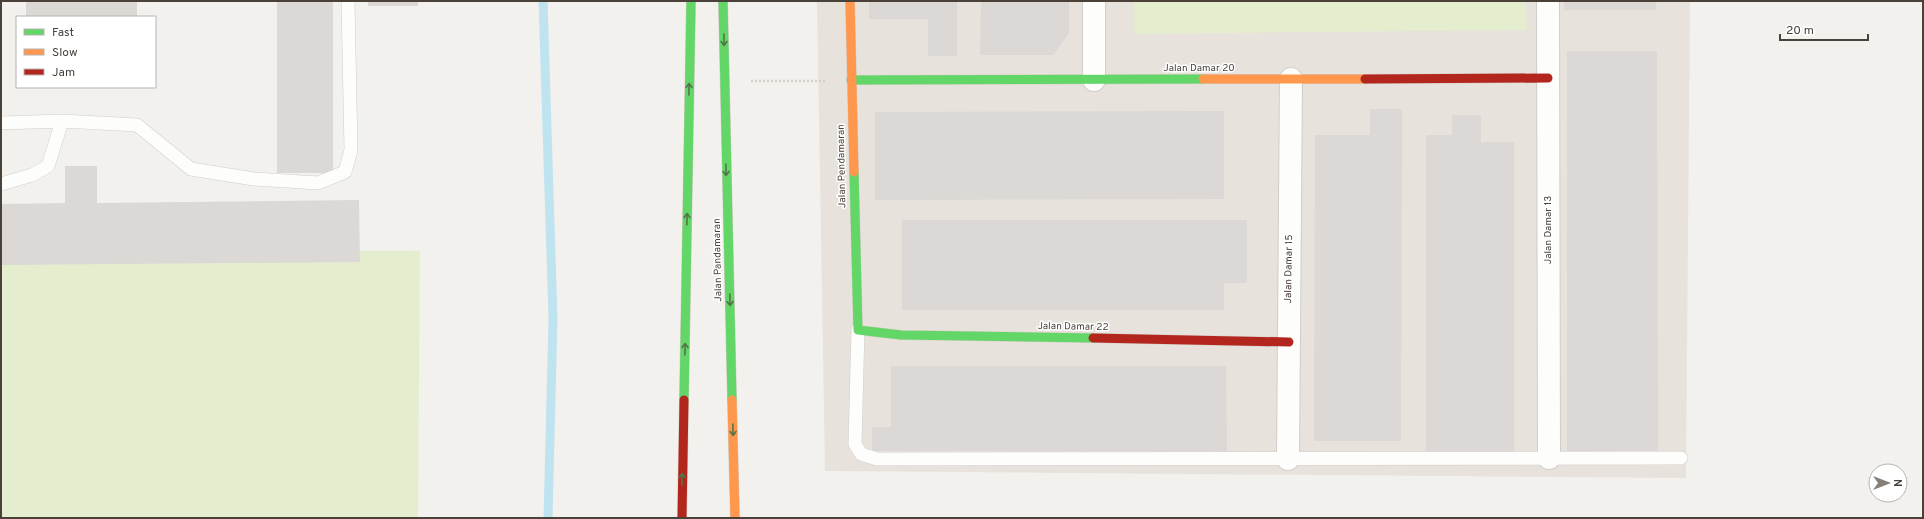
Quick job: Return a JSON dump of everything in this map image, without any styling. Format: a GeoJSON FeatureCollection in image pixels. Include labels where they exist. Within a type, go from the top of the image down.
{"type":"FeatureCollection","features":[{"type":"Feature","properties":{"kind":"street"},"geometry":{"type":"LineString","coordinates":[[682,518],[691,1]]}},
{"type":"Feature","properties":{"kind":"street","name":"Jalan Pandamaran"},"geometry":{"type":"LineString","coordinates":[[723,1],[735,518]]}},
{"type":"Feature","properties":{"kind":"street","name":"Jalan Pendamaran"},"geometry":{"type":"LineString","coordinates":[[850,1],[858,330]]}},
{"type":"Feature","properties":{"kind":"street"},"geometry":{"type":"LineString","coordinates":[[1094,1],[1094,80]]}},
{"type":"Feature","properties":{"kind":"street","name":"Jalan Damar 13"},"geometry":{"type":"LineString","coordinates":[[1548,1],[1549,458]]}},
{"type":"Feature","properties":{"kind":"street","name":"Jalan Damar 20"},"geometry":{"type":"LineString","coordinates":[[851,80],[1548,78]]}},
{"type":"Feature","properties":{"kind":"street","name":"Jalan Damar 15"},"geometry":{"type":"LineString","coordinates":[[1288,459],[1291,79]]}},
{"type":"Feature","properties":{"kind":"street","name":"Jalan Damar 22"},"geometry":{"type":"LineString","coordinates":[[858,330],[901,335],[1289,342]]}},
{"type":"Feature","properties":{"kind":"lane"},"geometry":{"type":"LineString","coordinates":[[1,123],[62,121],[137,125],[191,169],[254,179],[318,183],[345,172],[350,150],[348,1]]}},
{"type":"Feature","properties":{"kind":"lane"},"geometry":{"type":"LineString","coordinates":[[1,184],[32,175],[48,166],[62,121]]}},
{"type":"Feature","properties":{"kind":"lane"},"geometry":{"type":"LineString","coordinates":[[858,330],[855,444],[862,454],[877,459],[1681,458]]}},
{"type":"Feature","properties":{"kind":"path"},"geometry":{"type":"LineString","coordinates":[[724,82],[851,80]]}},
{"type":"Feature","properties":{"kind":"shaded area"},"geometry":{"type":"Polygon","coordinates":[[[817,1],[1690,1],[1686,478],[825,471],[817,1]]]}},
{"type":"Feature","properties":{"kind":"green space"},"geometry":{"type":"Polygon","coordinates":[[[1134,1],[1526,1],[1527,30],[1134,34],[1134,1]]]}},
{"type":"Feature","properties":{"kind":"green space"},"geometry":{"type":"Polygon","coordinates":[[[1,248],[420,251],[418,518],[1,518],[1,248]]]}},
{"type":"Feature","properties":{"kind":"building"},"geometry":{"type":"Polygon","coordinates":[[[26,1],[137,1],[137,16],[26,16],[26,1]]]}},
{"type":"Feature","properties":{"kind":"building"},"geometry":{"type":"Polygon","coordinates":[[[277,1],[333,1],[333,173],[277,173],[277,1]]]}},
{"type":"Feature","properties":{"kind":"building"},"geometry":{"type":"Polygon","coordinates":[[[368,1],[418,1],[418,6],[368,6],[368,1]]]}},
{"type":"Feature","properties":{"kind":"building"},"geometry":{"type":"Polygon","coordinates":[[[869,1],[957,1],[957,56],[928,56],[928,19],[869,19],[869,1]]]}},
{"type":"Feature","properties":{"kind":"building"},"geometry":{"type":"Polygon","coordinates":[[[981,1],[1069,1],[1069,33],[1053,55],[980,55],[981,1]]]}},
{"type":"Feature","properties":{"kind":"building"},"geometry":{"type":"Polygon","coordinates":[[[1564,1],[1656,1],[1656,10],[1564,10],[1564,1]]]}},
{"type":"Feature","properties":{"kind":"building"},"geometry":{"type":"Polygon","coordinates":[[[1567,51],[1657,51],[1658,451],[1567,451],[1567,51]]]}},
{"type":"Feature","properties":{"kind":"building"},"geometry":{"type":"Polygon","coordinates":[[[1370,109],[1402,109],[1401,441],[1314,441],[1315,135],[1370,135],[1370,109]]]}},
{"type":"Feature","properties":{"kind":"building"},"geometry":{"type":"Polygon","coordinates":[[[1224,111],[1224,199],[875,200],[875,112],[1224,111]]]}},
{"type":"Feature","properties":{"kind":"building"},"geometry":{"type":"Polygon","coordinates":[[[1452,115],[1481,115],[1481,142],[1514,142],[1514,452],[1426,452],[1426,135],[1452,135],[1452,115]]]}},
{"type":"Feature","properties":{"kind":"building"},"geometry":{"type":"Polygon","coordinates":[[[65,166],[97,166],[97,203],[359,200],[360,262],[2,265],[1,204],[65,203],[65,166]]]}},
{"type":"Feature","properties":{"kind":"building"},"geometry":{"type":"Polygon","coordinates":[[[902,220],[1247,220],[1247,283],[1224,283],[1224,310],[902,310],[902,220]]]}},
{"type":"Feature","properties":{"kind":"building"},"geometry":{"type":"Polygon","coordinates":[[[891,366],[1226,366],[1227,451],[872,451],[872,427],[891,427],[891,366]]]}},
{"type":"Feature","properties":{"kind":"waterway"},"geometry":{"type":"LineString","coordinates":[[543,1],[553,318],[548,518]]}},
{"type":"Feature","properties":{"kind":"traffic: fast"},"geometry":{"type":"LineString","coordinates":[[684,400],[691,1]]}},
{"type":"Feature","properties":{"kind":"traffic: fast"},"geometry":{"type":"LineString","coordinates":[[723,1],[732,400]]}},
{"type":"Feature","properties":{"kind":"traffic: fast"},"geometry":{"type":"LineString","coordinates":[[851,80],[1203,79]]}},
{"type":"Feature","properties":{"kind":"traffic: fast"},"geometry":{"type":"LineString","coordinates":[[854,172],[858,330],[901,335],[1093,338]]}},
{"type":"Feature","properties":{"kind":"traffic: slow"},"geometry":{"type":"LineString","coordinates":[[850,1],[854,172]]}},
{"type":"Feature","properties":{"kind":"traffic: slow"},"geometry":{"type":"LineString","coordinates":[[1203,79],[1365,79]]}},
{"type":"Feature","properties":{"kind":"traffic: slow"},"geometry":{"type":"LineString","coordinates":[[732,400],[735,518]]}},
{"type":"Feature","properties":{"kind":"traffic: jam"},"geometry":{"type":"LineString","coordinates":[[1365,79],[1548,78]]}},
{"type":"Feature","properties":{"kind":"traffic: jam"},"geometry":{"type":"LineString","coordinates":[[1093,338],[1289,342]]}},
{"type":"Feature","properties":{"kind":"traffic: jam"},"geometry":{"type":"LineString","coordinates":[[682,518],[684,400]]}}]}
